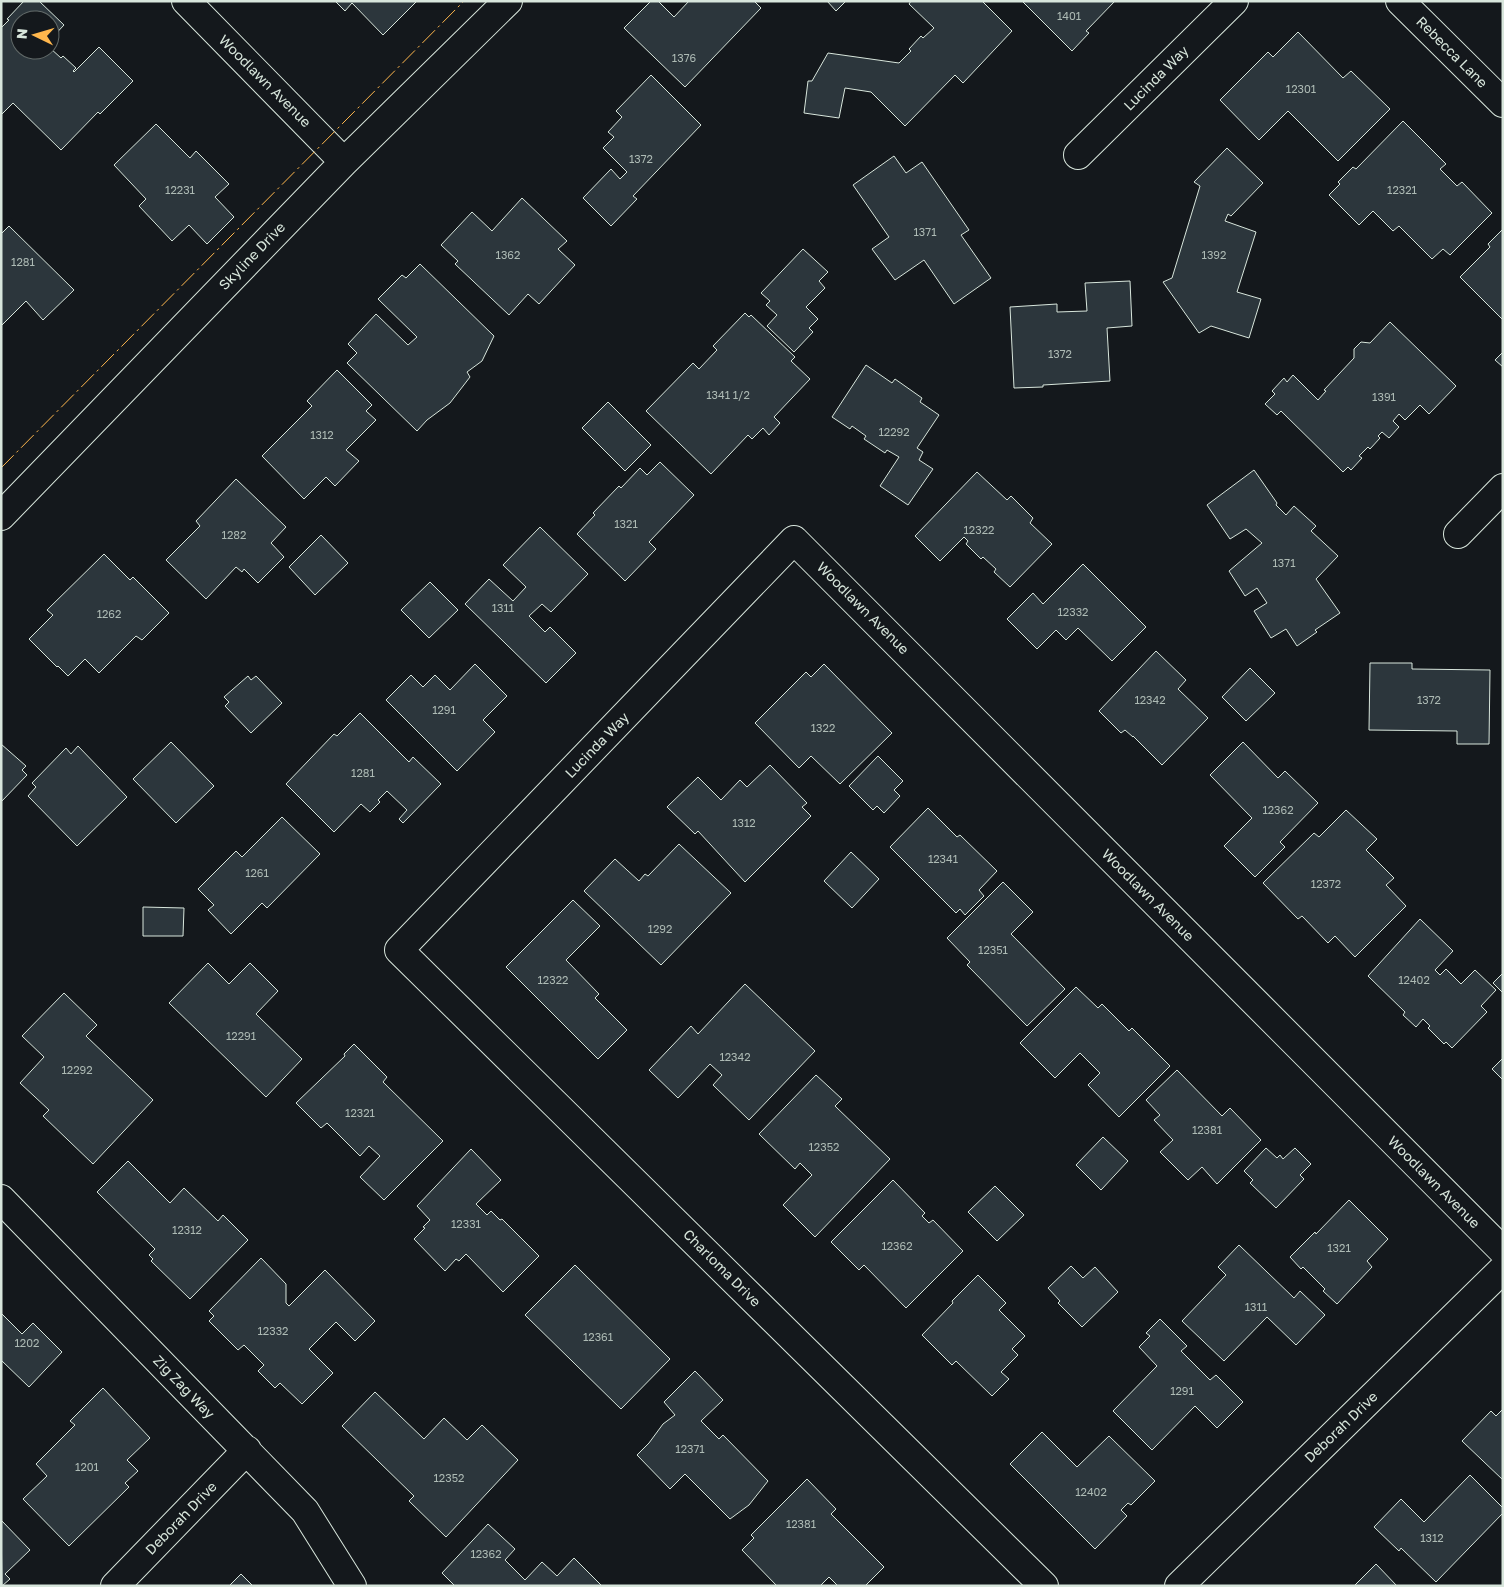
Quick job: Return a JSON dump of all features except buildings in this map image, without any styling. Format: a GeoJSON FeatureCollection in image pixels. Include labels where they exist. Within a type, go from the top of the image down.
{"type":"FeatureCollection","features":[{"type":"Feature","properties":{"kind":"street","name":"Woodlawn Avenue"},"geometry":{"type":"LineString","coordinates":[[186,1],[344,162]]}},
{"type":"Feature","properties":{"kind":"street","name":"Skyline Drive"},"geometry":{"type":"LineString","coordinates":[[1,516],[344,162],[508,1]]}},
{"type":"Feature","properties":{"kind":"street","name":"Lucinda Way"},"geometry":{"type":"LineString","coordinates":[[1078,155],[1234,1]]}},
{"type":"Feature","properties":{"kind":"street","name":"Rebecca Lane"},"geometry":{"type":"LineString","coordinates":[[1400,1],[1503,103]]}},
{"type":"Feature","properties":{"kind":"street"},"geometry":{"type":"LineString","coordinates":[[1458,534],[1503,488]]}},
{"type":"Feature","properties":{"kind":"street","name":"Woodlawn Avenue"},"geometry":{"type":"LineString","coordinates":[[794,540],[1503,1251]]}},
{"type":"Feature","properties":{"kind":"street","name":"Lucinda Way"},"geometry":{"type":"LineString","coordinates":[[399,950],[794,540]]}},
{"type":"Feature","properties":{"kind":"street","name":"Charloma Drive"},"geometry":{"type":"LineString","coordinates":[[399,950],[1044,1586]]}},
{"type":"Feature","properties":{"kind":"street","name":"Zig Zag Way"},"geometry":{"type":"LineString","coordinates":[[1,1200],[305,1511],[352,1586]]}},
{"type":"Feature","properties":{"kind":"street","name":"Deborah Drive"},"geometry":{"type":"LineString","coordinates":[[1179,1586],[1503,1269]]}},
{"type":"Feature","properties":{"kind":"street","name":"Deborah Drive"},"geometry":{"type":"LineString","coordinates":[[115,1586],[247,1450]]}},
{"type":"Feature","properties":{"kind":"power"},"geometry":{"type":"LineString","coordinates":[[1,468],[464,1]]}}]}
